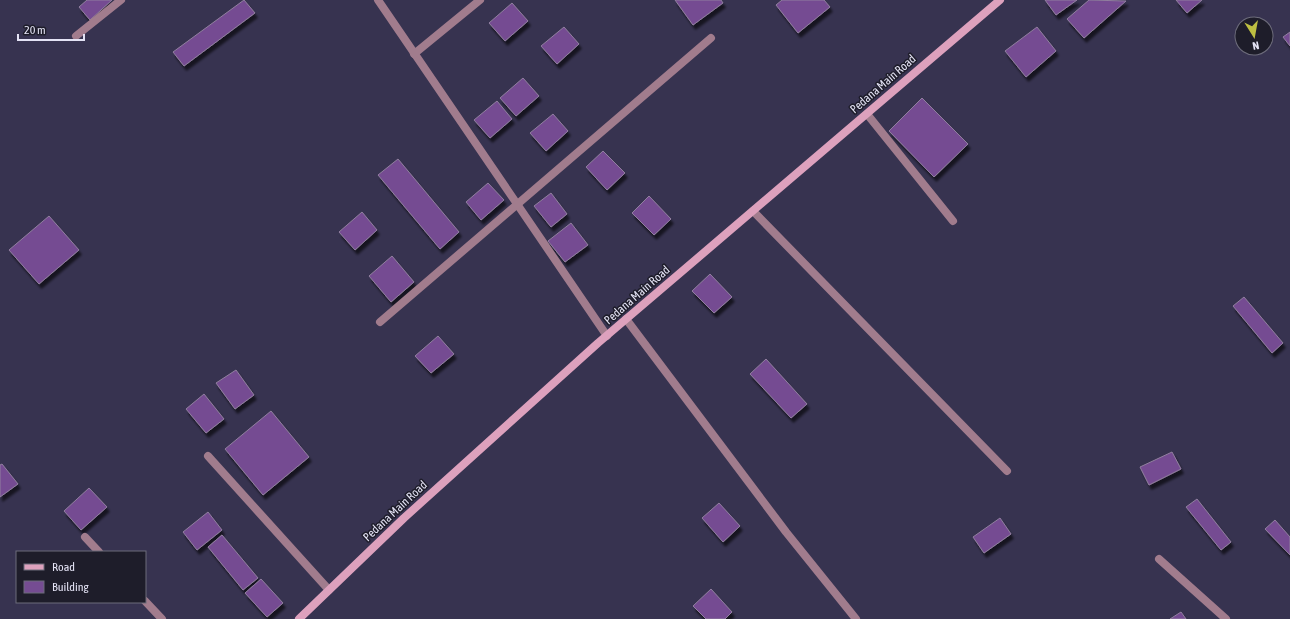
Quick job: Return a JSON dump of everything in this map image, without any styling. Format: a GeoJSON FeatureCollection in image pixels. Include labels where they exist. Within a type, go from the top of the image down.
{"type":"FeatureCollection","features":[{"type":"Feature","properties":{"kind":"main road","name":"Pedana Main Road"},"geometry":{"type":"LineString","coordinates":[[299,619],[404,518],[626,319],[1000,0]]}},
{"type":"Feature","properties":{"kind":"street"},"geometry":{"type":"LineString","coordinates":[[76,36],[121,0]]}},
{"type":"Feature","properties":{"kind":"street"},"geometry":{"type":"LineString","coordinates":[[378,0],[607,336]]}},
{"type":"Feature","properties":{"kind":"street"},"geometry":{"type":"LineString","coordinates":[[414,54],[480,0]]}},
{"type":"Feature","properties":{"kind":"street"},"geometry":{"type":"LineString","coordinates":[[380,322],[711,38]]}},
{"type":"Feature","properties":{"kind":"street"},"geometry":{"type":"LineString","coordinates":[[867,114],[953,221]]}},
{"type":"Feature","properties":{"kind":"street"},"geometry":{"type":"LineString","coordinates":[[753,211],[1007,471]]}},
{"type":"Feature","properties":{"kind":"street"},"geometry":{"type":"LineString","coordinates":[[626,319],[786,532],[856,619]]}},
{"type":"Feature","properties":{"kind":"street"},"geometry":{"type":"LineString","coordinates":[[208,456],[330,590]]}},
{"type":"Feature","properties":{"kind":"street"},"geometry":{"type":"LineString","coordinates":[[84,537],[97,551]]}},
{"type":"Feature","properties":{"kind":"street"},"geometry":{"type":"LineString","coordinates":[[1159,560],[1226,619]]}},
{"type":"Feature","properties":{"kind":"street"},"geometry":{"type":"LineString","coordinates":[[146,602],[162,619]]}},
{"type":"Feature","properties":{"kind":"building"},"geometry":{"type":"Polygon","coordinates":[[[87,0],[112,0],[90,20],[79,7],[87,0]]]}},
{"type":"Feature","properties":{"kind":"building"},"geometry":{"type":"Polygon","coordinates":[[[244,0],[255,13],[184,66],[173,52],[244,0]]]}},
{"type":"Feature","properties":{"kind":"building"},"geometry":{"type":"Polygon","coordinates":[[[675,0],[721,0],[723,3],[693,25],[675,0]]]}},
{"type":"Feature","properties":{"kind":"building"},"geometry":{"type":"Polygon","coordinates":[[[782,0],[824,0],[830,7],[798,33],[776,5],[782,0]]]}},
{"type":"Feature","properties":{"kind":"building"},"geometry":{"type":"Polygon","coordinates":[[[1045,0],[1077,0],[1056,15],[1045,0]]]}},
{"type":"Feature","properties":{"kind":"building"},"geometry":{"type":"Polygon","coordinates":[[[1089,0],[1126,1],[1084,38],[1067,19],[1089,0]]]}},
{"type":"Feature","properties":{"kind":"building"},"geometry":{"type":"Polygon","coordinates":[[[1176,0],[1202,0],[1187,13],[1176,0]]]}},
{"type":"Feature","properties":{"kind":"building"},"geometry":{"type":"Polygon","coordinates":[[[512,3],[528,21],[505,41],[489,23],[512,3]]]}},
{"type":"Feature","properties":{"kind":"building"},"geometry":{"type":"Polygon","coordinates":[[[564,27],[579,44],[557,64],[541,46],[564,27]]]}},
{"type":"Feature","properties":{"kind":"building"},"geometry":{"type":"Polygon","coordinates":[[[1037,27],[1056,51],[1026,77],[1005,51],[1037,27]]]}},
{"type":"Feature","properties":{"kind":"building"},"geometry":{"type":"Polygon","coordinates":[[[1290,32],[1290,46],[1283,37],[1290,32]]]}},
{"type":"Feature","properties":{"kind":"building"},"geometry":{"type":"Polygon","coordinates":[[[523,78],[539,96],[516,116],[500,98],[523,78]]]}},
{"type":"Feature","properties":{"kind":"building"},"geometry":{"type":"Polygon","coordinates":[[[922,98],[968,144],[934,177],[889,131],[922,98]]]}},
{"type":"Feature","properties":{"kind":"building"},"geometry":{"type":"Polygon","coordinates":[[[497,101],[512,119],[490,138],[474,120],[497,101]]]}},
{"type":"Feature","properties":{"kind":"building"},"geometry":{"type":"Polygon","coordinates":[[[553,114],[568,131],[546,151],[530,133],[553,114]]]}},
{"type":"Feature","properties":{"kind":"building"},"geometry":{"type":"Polygon","coordinates":[[[603,151],[625,173],[607,190],[586,167],[603,151]]]}},
{"type":"Feature","properties":{"kind":"building"},"geometry":{"type":"Polygon","coordinates":[[[398,159],[459,232],[440,249],[378,175],[398,159]]]}},
{"type":"Feature","properties":{"kind":"building"},"geometry":{"type":"Polygon","coordinates":[[[488,183],[504,200],[481,220],[466,202],[488,183]]]}},
{"type":"Feature","properties":{"kind":"building"},"geometry":{"type":"Polygon","coordinates":[[[551,193],[567,214],[551,227],[534,206],[551,193]]]}},
{"type":"Feature","properties":{"kind":"building"},"geometry":{"type":"Polygon","coordinates":[[[649,196],[671,219],[654,235],[632,213],[649,196]]]}},
{"type":"Feature","properties":{"kind":"building"},"geometry":{"type":"Polygon","coordinates":[[[362,212],[377,230],[355,250],[339,232],[362,212]]]}},
{"type":"Feature","properties":{"kind":"building"},"geometry":{"type":"Polygon","coordinates":[[[49,216],[79,250],[39,284],[9,250],[49,216]]]}},
{"type":"Feature","properties":{"kind":"building"},"geometry":{"type":"Polygon","coordinates":[[[571,223],[588,245],[565,262],[548,241],[571,223]]]}},
{"type":"Feature","properties":{"kind":"building"},"geometry":{"type":"Polygon","coordinates":[[[392,256],[414,282],[391,302],[369,276],[392,256]]]}},
{"type":"Feature","properties":{"kind":"building"},"geometry":{"type":"Polygon","coordinates":[[[710,274],[732,297],[714,313],[692,291],[710,274]]]}},
{"type":"Feature","properties":{"kind":"building"},"geometry":{"type":"Polygon","coordinates":[[[1244,297],[1283,343],[1272,353],[1233,306],[1244,297]]]}},
{"type":"Feature","properties":{"kind":"building"},"geometry":{"type":"Polygon","coordinates":[[[438,336],[454,354],[431,373],[415,356],[438,336]]]}},
{"type":"Feature","properties":{"kind":"building"},"geometry":{"type":"Polygon","coordinates":[[[766,359],[807,404],[791,418],[750,374],[766,359]]]}},
{"type":"Feature","properties":{"kind":"building"},"geometry":{"type":"Polygon","coordinates":[[[236,370],[254,395],[235,409],[216,383],[236,370]]]}},
{"type":"Feature","properties":{"kind":"building"},"geometry":{"type":"Polygon","coordinates":[[[204,394],[224,419],[206,433],[186,409],[204,394]]]}},
{"type":"Feature","properties":{"kind":"building"},"geometry":{"type":"Polygon","coordinates":[[[271,411],[309,457],[263,495],[225,449],[271,411]]]}},
{"type":"Feature","properties":{"kind":"building"},"geometry":{"type":"Polygon","coordinates":[[[1172,452],[1181,469],[1149,485],[1140,467],[1172,452]]]}},
{"type":"Feature","properties":{"kind":"building"},"geometry":{"type":"Polygon","coordinates":[[[2,464],[18,484],[0,497],[0,465],[2,464]]]}},
{"type":"Feature","properties":{"kind":"building"},"geometry":{"type":"Polygon","coordinates":[[[89,488],[107,507],[81,530],[64,511],[89,488]]]}},
{"type":"Feature","properties":{"kind":"building"},"geometry":{"type":"Polygon","coordinates":[[[1197,499],[1231,542],[1221,550],[1186,507],[1197,499]]]}},
{"type":"Feature","properties":{"kind":"building"},"geometry":{"type":"Polygon","coordinates":[[[719,503],[740,526],[723,542],[702,518],[719,503]]]}},
{"type":"Feature","properties":{"kind":"building"},"geometry":{"type":"Polygon","coordinates":[[[208,512],[222,530],[197,550],[183,532],[208,512]]]}},
{"type":"Feature","properties":{"kind":"building"},"geometry":{"type":"Polygon","coordinates":[[[1000,518],[1011,534],[984,553],[973,537],[1000,518]]]}},
{"type":"Feature","properties":{"kind":"building"},"geometry":{"type":"Polygon","coordinates":[[[1275,520],[1290,537],[1290,555],[1265,529],[1275,520]]]}},
{"type":"Feature","properties":{"kind":"building"},"geometry":{"type":"Polygon","coordinates":[[[222,535],[258,578],[243,590],[208,547],[222,535]]]}},
{"type":"Feature","properties":{"kind":"building"},"geometry":{"type":"Polygon","coordinates":[[[261,579],[283,603],[267,617],[245,593],[261,579]]]}},
{"type":"Feature","properties":{"kind":"building"},"geometry":{"type":"Polygon","coordinates":[[[711,589],[732,612],[725,619],[706,619],[693,606],[711,589]]]}},
{"type":"Feature","properties":{"kind":"building"},"geometry":{"type":"Polygon","coordinates":[[[1181,612],[1186,619],[1170,619],[1181,612]]]}}]}
